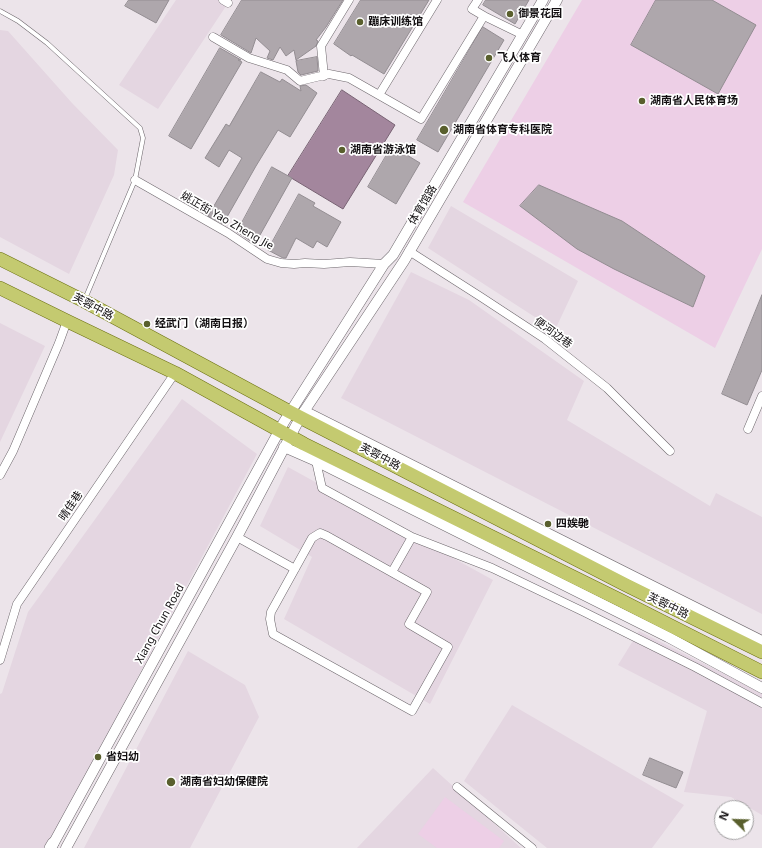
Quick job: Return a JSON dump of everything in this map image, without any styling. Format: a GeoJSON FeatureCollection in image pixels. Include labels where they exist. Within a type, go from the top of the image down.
{"type":"FeatureCollection","features":[{"type":"Feature","properties":{"kind":"main road","name":"芙蓉中路"},"geometry":{"type":"LineString","coordinates":[[0,259],[84,301],[626,585],[762,652]]}},
{"type":"Feature","properties":{"kind":"main road","name":"芙蓉中路"},"geometry":{"type":"LineString","coordinates":[[0,288],[175,373],[284,438],[304,444],[606,593],[759,672]]}},
{"type":"Feature","properties":{"kind":"main road"},"geometry":{"type":"LineString","coordinates":[[304,444],[316,461]]}},
{"type":"Feature","properties":{"kind":"street"},"geometry":{"type":"LineString","coordinates":[[324,76],[321,46],[349,0]]}},
{"type":"Feature","properties":{"kind":"street"},"geometry":{"type":"LineString","coordinates":[[379,95],[436,0]]}},
{"type":"Feature","properties":{"kind":"street"},"geometry":{"type":"LineString","coordinates":[[478,0],[472,8],[484,16],[523,35]]}},
{"type":"Feature","properties":{"kind":"street","name":"体育馆路"},"geometry":{"type":"LineString","coordinates":[[298,413],[384,264],[394,255],[543,0]]}},
{"type":"Feature","properties":{"kind":"street","name":"体育馆路"},"geometry":{"type":"LineString","coordinates":[[298,413],[409,251],[557,0]]}},
{"type":"Feature","properties":{"kind":"street"},"geometry":{"type":"LineString","coordinates":[[213,37],[249,58],[287,70],[300,81],[329,74],[349,78],[421,118],[484,16]]}},
{"type":"Feature","properties":{"kind":"street","name":"姚正街 Yao Zheng Jie"},"geometry":{"type":"LineString","coordinates":[[135,180],[228,233],[267,259],[281,263],[294,264],[350,262],[384,264]]}},
{"type":"Feature","properties":{"kind":"street","name":"便河边巷"},"geometry":{"type":"LineString","coordinates":[[409,251],[545,339],[607,388],[670,451]]}},
{"type":"Feature","properties":{"kind":"street"},"geometry":{"type":"LineString","coordinates":[[0,475],[13,451],[67,321]]}},
{"type":"Feature","properties":{"kind":"street","name":"晴佳巷"},"geometry":{"type":"LineString","coordinates":[[0,660],[17,604],[175,373]]}},
{"type":"Feature","properties":{"kind":"street"},"geometry":{"type":"LineString","coordinates":[[748,429],[762,396]]}},
{"type":"Feature","properties":{"kind":"street","name":"Xiang Chun Road"},"geometry":{"type":"LineString","coordinates":[[52,846],[298,413]]}},
{"type":"Feature","properties":{"kind":"street","name":"芙蓉中路"},"geometry":{"type":"LineString","coordinates":[[298,413],[762,640]]}},
{"type":"Feature","properties":{"kind":"street"},"geometry":{"type":"LineString","coordinates":[[284,438],[316,461],[668,637],[762,688]]}},
{"type":"Feature","properties":{"kind":"street","name":"Xiang Chun Road"},"geometry":{"type":"LineString","coordinates":[[66,848],[237,537],[284,438]]}},
{"type":"Feature","properties":{"kind":"street"},"geometry":{"type":"LineString","coordinates":[[316,461],[322,488],[412,537],[492,568],[695,667],[762,703]]}},
{"type":"Feature","properties":{"kind":"street"},"geometry":{"type":"LineString","coordinates":[[320,533],[328,536],[427,592],[409,624],[448,647],[412,710],[273,634],[270,619],[272,612],[295,569],[312,538],[320,533]]}},
{"type":"Feature","properties":{"kind":"street"},"geometry":{"type":"LineString","coordinates":[[237,537],[295,569]]}},
{"type":"Feature","properties":{"kind":"street"},"geometry":{"type":"LineString","coordinates":[[392,572],[412,537]]}},
{"type":"Feature","properties":{"kind":"street"},"geometry":{"type":"LineString","coordinates":[[457,787],[532,848]]}},
{"type":"Feature","properties":{"kind":"lane"},"geometry":{"type":"LineString","coordinates":[[0,11],[18,20],[46,43],[140,128],[144,138],[135,180],[84,301]]}},
{"type":"Feature","properties":{"kind":"shaded area"},"geometry":{"type":"Polygon","coordinates":[[[176,0],[223,0],[228,3],[158,109],[119,85],[176,0]]]}},
{"type":"Feature","properties":{"kind":"shaded area","name":"湖南省人民体育场"},"geometry":{"type":"Polygon","coordinates":[[[582,0],[762,0],[762,249],[715,348],[463,202],[582,0]]]}},
{"type":"Feature","properties":{"kind":"shaded area"},"geometry":{"type":"Polygon","coordinates":[[[0,30],[8,31],[72,103],[118,150],[114,175],[69,274],[0,237],[0,30]]]}},
{"type":"Feature","properties":{"kind":"shaded area","name":"湖南省游泳馆"},"geometry":{"type":"Polygon","coordinates":[[[342,90],[395,125],[343,209],[288,176],[342,90]]]}},
{"type":"Feature","properties":{"kind":"shaded area"},"geometry":{"type":"Polygon","coordinates":[[[451,206],[578,281],[555,330],[428,248],[451,206]]]}},
{"type":"Feature","properties":{"kind":"shaded area"},"geometry":{"type":"Polygon","coordinates":[[[411,272],[469,300],[584,381],[567,420],[710,506],[716,493],[762,517],[762,614],[341,398],[411,272]]]}},
{"type":"Feature","properties":{"kind":"shaded area"},"geometry":{"type":"Polygon","coordinates":[[[0,323],[45,346],[0,442],[0,323]]]}},
{"type":"Feature","properties":{"kind":"shaded area"},"geometry":{"type":"Polygon","coordinates":[[[182,399],[257,454],[48,845],[45,848],[0,848],[0,694],[2,693],[28,612],[182,399]]]}},
{"type":"Feature","properties":{"kind":"shaded area"},"geometry":{"type":"Polygon","coordinates":[[[288,467],[493,580],[430,704],[284,619],[312,557],[260,526],[288,467]]]}},
{"type":"Feature","properties":{"kind":"shaded area"},"geometry":{"type":"Polygon","coordinates":[[[639,631],[762,693],[762,815],[754,810],[754,800],[736,800],[731,797],[684,792],[707,711],[618,665],[639,631]]]}},
{"type":"Feature","properties":{"kind":"shaded area","name":"湖南省妇幼保健院"},"geometry":{"type":"Polygon","coordinates":[[[188,651],[245,685],[259,717],[190,848],[84,848],[188,651]]]}},
{"type":"Feature","properties":{"kind":"shaded area"},"geometry":{"type":"Polygon","coordinates":[[[512,705],[684,805],[652,848],[547,848],[464,781],[512,705]]]}},
{"type":"Feature","properties":{"kind":"shaded area"},"geometry":{"type":"Polygon","coordinates":[[[433,768],[521,848],[357,848],[433,768]]]}},
{"type":"Feature","properties":{"kind":"shaded area"},"geometry":{"type":"Polygon","coordinates":[[[445,797],[504,841],[499,848],[437,848],[418,834],[445,797]]]}},
{"type":"Feature","properties":{"kind":"building"},"geometry":{"type":"Polygon","coordinates":[[[129,0],[169,0],[156,23],[125,6],[129,0]]]}},
{"type":"Feature","properties":{"kind":"building"},"geometry":{"type":"Polygon","coordinates":[[[242,0],[343,0],[316,40],[318,41],[316,46],[296,60],[294,50],[286,56],[280,47],[273,60],[267,58],[270,51],[256,38],[251,53],[221,35],[242,0]]]}},
{"type":"Feature","properties":{"kind":"building"},"geometry":{"type":"Polygon","coordinates":[[[361,0],[429,0],[384,74],[352,55],[351,56],[334,44],[361,0]]]}},
{"type":"Feature","properties":{"kind":"building","name":"御景花园"},"geometry":{"type":"Polygon","coordinates":[[[486,0],[529,0],[515,24],[483,5],[486,0]]]}},
{"type":"Feature","properties":{"kind":"building"},"geometry":{"type":"Polygon","coordinates":[[[656,0],[712,0],[756,25],[718,94],[631,45],[656,0]]]}},
{"type":"Feature","properties":{"kind":"building"},"geometry":{"type":"Polygon","coordinates":[[[483,27],[504,40],[438,152],[417,140],[483,27]]]}},
{"type":"Feature","properties":{"kind":"building"},"geometry":{"type":"Polygon","coordinates":[[[220,48],[242,62],[191,149],[169,136],[220,48]]]}},
{"type":"Feature","properties":{"kind":"building"},"geometry":{"type":"Polygon","coordinates":[[[317,57],[318,71],[301,75],[298,72],[296,61],[317,57]]]}},
{"type":"Feature","properties":{"kind":"building"},"geometry":{"type":"Polygon","coordinates":[[[261,72],[280,82],[282,79],[301,91],[300,86],[306,85],[317,93],[290,137],[278,130],[223,224],[208,216],[242,158],[229,150],[219,167],[205,158],[226,124],[229,126],[261,72]]]}},
{"type":"Feature","properties":{"kind":"building"},"geometry":{"type":"Polygon","coordinates":[[[392,146],[420,163],[396,204],[368,187],[392,146]]]}},
{"type":"Feature","properties":{"kind":"building"},"geometry":{"type":"Polygon","coordinates":[[[272,167],[292,178],[255,244],[237,232],[272,167]]]}},
{"type":"Feature","properties":{"kind":"building"},"geometry":{"type":"Polygon","coordinates":[[[539,185],[622,221],[705,276],[693,307],[614,269],[577,249],[520,206],[539,185]]]}},
{"type":"Feature","properties":{"kind":"building"},"geometry":{"type":"Polygon","coordinates":[[[299,194],[315,203],[313,206],[341,222],[327,247],[317,241],[313,248],[296,238],[286,258],[283,258],[268,250],[299,194]]]}},
{"type":"Feature","properties":{"kind":"building"},"geometry":{"type":"Polygon","coordinates":[[[762,295],[762,370],[747,405],[722,394],[762,295]]]}},
{"type":"Feature","properties":{"kind":"building"},"geometry":{"type":"Polygon","coordinates":[[[650,758],[683,772],[676,788],[643,775],[650,758]]]}},
{"type":"Feature","properties":{"kind":"place","name":"御景花园"},"geometry":{"type":"Point","coordinates":[510,14]}},
{"type":"Feature","properties":{"kind":"place","name":"蹦床训练馆"},"geometry":{"type":"Point","coordinates":[360,22]}},
{"type":"Feature","properties":{"kind":"place","name":"飞人体育"},"geometry":{"type":"Point","coordinates":[489,58]}},
{"type":"Feature","properties":{"kind":"place","name":"湖南省人民体育场"},"geometry":{"type":"Point","coordinates":[642,101]}},
{"type":"Feature","properties":{"kind":"place","name":"湖南省体育专科医院"},"geometry":{"type":"Point","coordinates":[444,130]}},
{"type":"Feature","properties":{"kind":"place","name":"湖南省游泳馆"},"geometry":{"type":"Point","coordinates":[342,150]}},
{"type":"Feature","properties":{"kind":"place","name":"经武门（湖南日报）"},"geometry":{"type":"Point","coordinates":[147,324]}},
{"type":"Feature","properties":{"kind":"place","name":"四娭毑"},"geometry":{"type":"Point","coordinates":[548,524]}},
{"type":"Feature","properties":{"kind":"place","name":"省妇幼"},"geometry":{"type":"Point","coordinates":[98,757]}},
{"type":"Feature","properties":{"kind":"place","name":"湖南省妇幼保健院"},"geometry":{"type":"Point","coordinates":[171,782]}}]}
